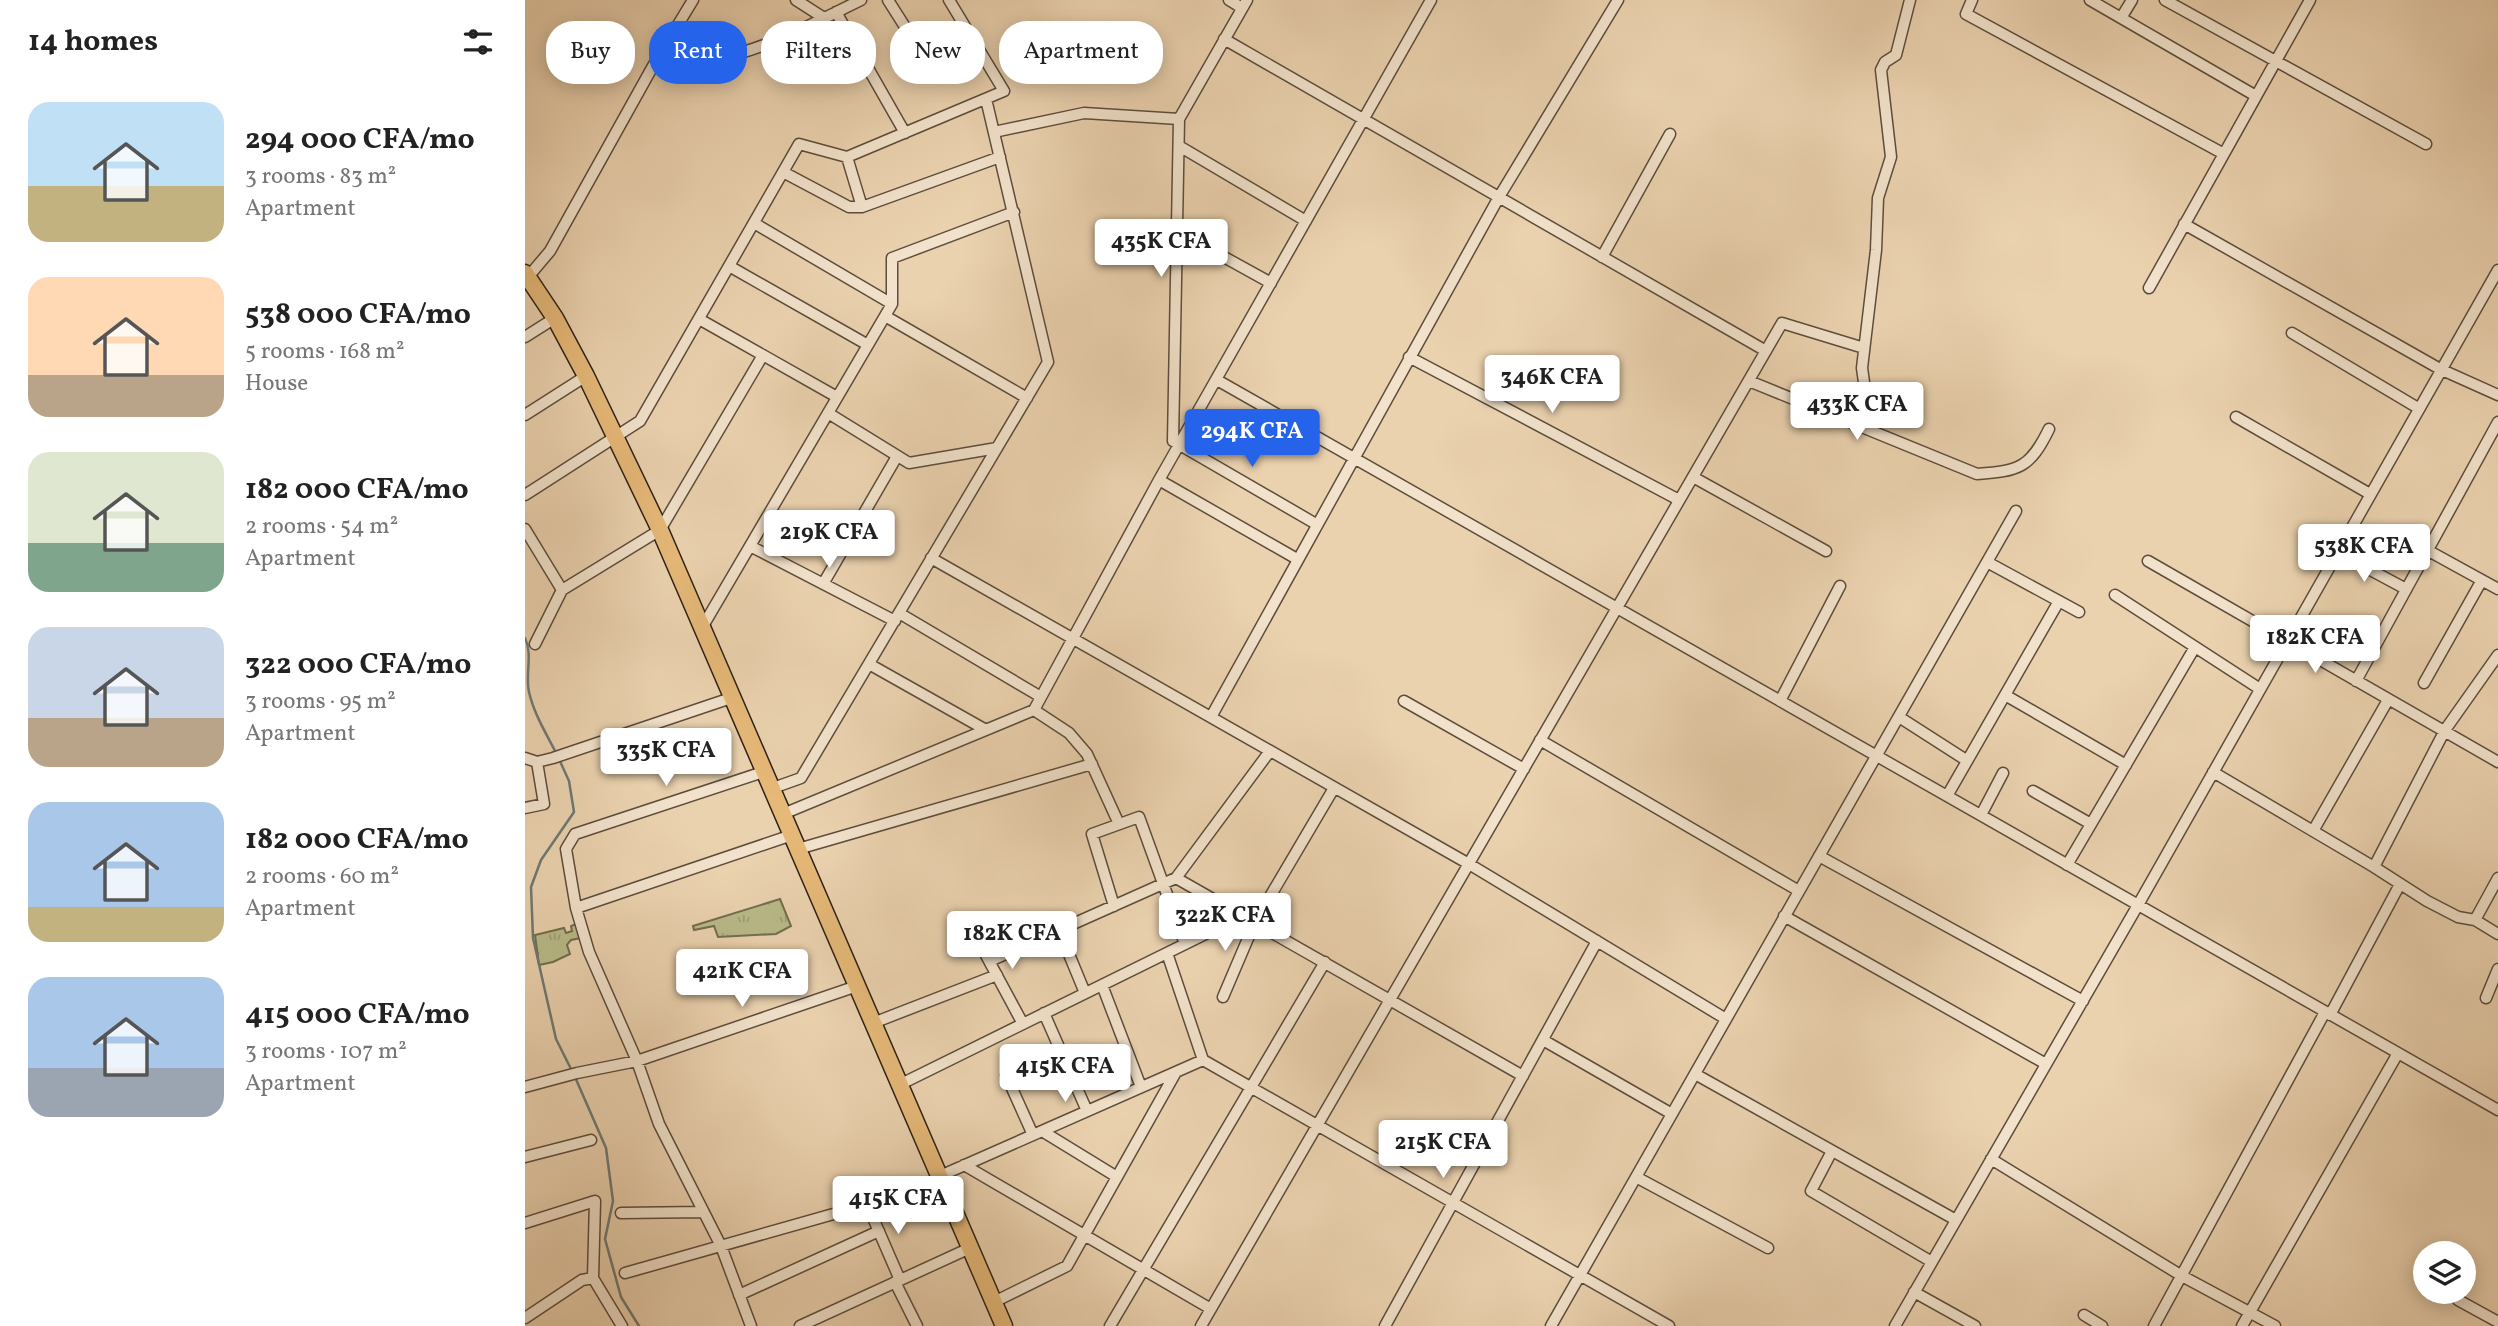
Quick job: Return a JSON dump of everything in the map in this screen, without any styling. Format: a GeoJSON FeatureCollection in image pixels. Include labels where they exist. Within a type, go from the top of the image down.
{"type":"FeatureCollection","features":[{"type":"Feature","properties":{"kind":"main road"},"geometry":{"type":"LineString","coordinates":[[526,275],[555,318],[586,376],[660,530],[1004,1326]]}},
{"type":"Feature","properties":{"kind":"street"},"geometry":{"type":"LineString","coordinates":[[680,21],[693,0]]}},
{"type":"Feature","properties":{"kind":"street"},"geometry":{"type":"LineString","coordinates":[[796,0],[824,18]]}},
{"type":"Feature","properties":{"kind":"street"},"geometry":{"type":"LineString","coordinates":[[747,51],[861,0]]}},
{"type":"Feature","properties":{"kind":"street"},"geometry":{"type":"LineString","coordinates":[[888,0],[901,21]]}},
{"type":"Feature","properties":{"kind":"street"},"geometry":{"type":"LineString","coordinates":[[525,495],[616,439],[640,421],[799,144],[847,157],[1004,91],[949,0]]}},
{"type":"Feature","properties":{"kind":"street"},"geometry":{"type":"LineString","coordinates":[[1229,0],[1244,4],[1179,119],[1173,441],[1316,524]]}},
{"type":"Feature","properties":{"kind":"street"},"geometry":{"type":"LineString","coordinates":[[783,814],[1034,710],[1179,444],[1431,0]]}},
{"type":"Feature","properties":{"kind":"street"},"geometry":{"type":"LineString","coordinates":[[1210,717],[1499,197],[1618,0]]}},
{"type":"Feature","properties":{"kind":"street"},"geometry":{"type":"LineString","coordinates":[[1865,428],[1868,411],[1862,368],[1876,250],[1878,198],[1891,157],[1881,70],[1885,62],[1896,55],[1910,0]]}},
{"type":"Feature","properties":{"kind":"street"},"geometry":{"type":"LineString","coordinates":[[1972,0],[1966,14],[2224,154]]}},
{"type":"Feature","properties":{"kind":"street"},"geometry":{"type":"LineString","coordinates":[[2090,0],[2256,96]]}},
{"type":"Feature","properties":{"kind":"street"},"geometry":{"type":"LineString","coordinates":[[2121,18],[2132,0]]}},
{"type":"Feature","properties":{"kind":"street"},"geometry":{"type":"LineString","coordinates":[[2165,0],[2425,144]]}},
{"type":"Feature","properties":{"kind":"street"},"geometry":{"type":"LineString","coordinates":[[2148,288],[2310,0]]}},
{"type":"Feature","properties":{"kind":"street"},"geometry":{"type":"LineString","coordinates":[[836,12],[905,133]]}},
{"type":"Feature","properties":{"kind":"street"},"geometry":{"type":"LineString","coordinates":[[1224,39],[1766,351]]}},
{"type":"Feature","properties":{"kind":"street"},"geometry":{"type":"LineString","coordinates":[[526,275],[549,251],[649,73]]}},
{"type":"Feature","properties":{"kind":"street"},"geometry":{"type":"LineString","coordinates":[[773,788],[801,778],[1048,362],[986,99]]}},
{"type":"Feature","properties":{"kind":"street"},"geometry":{"type":"LineString","coordinates":[[994,132],[1084,113],[1179,119]]}},
{"type":"Feature","properties":{"kind":"street"},"geometry":{"type":"LineString","coordinates":[[1602,257],[1670,134]]}},
{"type":"Feature","properties":{"kind":"street"},"geometry":{"type":"LineString","coordinates":[[1179,146],[1306,221]]}},
{"type":"Feature","properties":{"kind":"street"},"geometry":{"type":"LineString","coordinates":[[847,157],[862,207]]}},
{"type":"Feature","properties":{"kind":"street"},"geometry":{"type":"LineString","coordinates":[[783,172],[849,206],[862,207],[1000,157]]}},
{"type":"Feature","properties":{"kind":"street"},"geometry":{"type":"LineString","coordinates":[[703,626],[892,304],[892,258],[1014,212]]}},
{"type":"Feature","properties":{"kind":"street"},"geometry":{"type":"LineString","coordinates":[[754,223],[892,304]]}},
{"type":"Feature","properties":{"kind":"street"},"geometry":{"type":"LineString","coordinates":[[2184,224],[2440,369],[2498,395]]}},
{"type":"Feature","properties":{"kind":"street"},"geometry":{"type":"LineString","coordinates":[[1177,230],[1271,283]]}},
{"type":"Feature","properties":{"kind":"street"},"geometry":{"type":"LineString","coordinates":[[729,267],[868,345]]}},
{"type":"Feature","properties":{"kind":"street"},"geometry":{"type":"LineString","coordinates":[[1895,1326],[2138,905],[2498,270]]}},
{"type":"Feature","properties":{"kind":"street"},"geometry":{"type":"LineString","coordinates":[[885,316],[1027,398]]}},
{"type":"Feature","properties":{"kind":"street"},"geometry":{"type":"LineString","coordinates":[[525,337],[555,318]]}},
{"type":"Feature","properties":{"kind":"street"},"geometry":{"type":"LineString","coordinates":[[699,319],[837,397]]}},
{"type":"Feature","properties":{"kind":"street"},"geometry":{"type":"LineString","coordinates":[[1201,1326],[1782,323],[1864,348]]}},
{"type":"Feature","properties":{"kind":"street"},"geometry":{"type":"LineString","coordinates":[[2292,333],[2418,408]]}},
{"type":"Feature","properties":{"kind":"street"},"geometry":{"type":"LineString","coordinates":[[535,644],[562,590],[660,530],[763,355]]}},
{"type":"Feature","properties":{"kind":"street"},"geometry":{"type":"LineString","coordinates":[[1409,357],[1679,500]]}},
{"type":"Feature","properties":{"kind":"street"},"geometry":{"type":"LineString","coordinates":[[525,415],[586,376]]}},
{"type":"Feature","properties":{"kind":"street"},"geometry":{"type":"LineString","coordinates":[[1217,380],[2498,1110]]}},
{"type":"Feature","properties":{"kind":"street"},"geometry":{"type":"LineString","coordinates":[[1749,381],[1977,474],[2006,472],[2025,466],[2039,451],[2049,429]]}},
{"type":"Feature","properties":{"kind":"street"},"geometry":{"type":"LineString","coordinates":[[828,413],[896,458],[909,463],[922,463],[997,448]]}},
{"type":"Feature","properties":{"kind":"street"},"geometry":{"type":"LineString","coordinates":[[2236,416],[2370,494]]}},
{"type":"Feature","properties":{"kind":"street"},"geometry":{"type":"LineString","coordinates":[[2356,681],[2498,422]]}},
{"type":"Feature","properties":{"kind":"street"},"geometry":{"type":"LineString","coordinates":[[823,584],[896,458]]}},
{"type":"Feature","properties":{"kind":"street"},"geometry":{"type":"LineString","coordinates":[[1693,477],[1826,551]]}},
{"type":"Feature","properties":{"kind":"street"},"geometry":{"type":"LineString","coordinates":[[1159,480],[1297,559]]}},
{"type":"Feature","properties":{"kind":"street"},"geometry":{"type":"LineString","coordinates":[[1551,1326],[2016,510]]}},
{"type":"Feature","properties":{"kind":"street"},"geometry":{"type":"LineString","coordinates":[[525,529],[562,590]]}},
{"type":"Feature","properties":{"kind":"street"},"geometry":{"type":"LineString","coordinates":[[750,546],[823,584],[897,617],[1041,697]]}},
{"type":"Feature","properties":{"kind":"street"},"geometry":{"type":"LineString","coordinates":[[2427,550],[2498,589]]}},
{"type":"Feature","properties":{"kind":"street"},"geometry":{"type":"LineString","coordinates":[[2337,552],[2406,589]]}},
{"type":"Feature","properties":{"kind":"street"},"geometry":{"type":"LineString","coordinates":[[931,558],[1469,864],[1726,1019]]}},
{"type":"Feature","properties":{"kind":"street"},"geometry":{"type":"LineString","coordinates":[[2148,561],[2498,762]]}},
{"type":"Feature","properties":{"kind":"street"},"geometry":{"type":"LineString","coordinates":[[1987,562],[2079,612]]}},
{"type":"Feature","properties":{"kind":"street"},"geometry":{"type":"LineString","coordinates":[[2424,683],[2482,580]]}},
{"type":"Feature","properties":{"kind":"street"},"geometry":{"type":"LineString","coordinates":[[1780,701],[1840,586]]}},
{"type":"Feature","properties":{"kind":"street"},"geometry":{"type":"LineString","coordinates":[[2115,595],[2260,689]]}},
{"type":"Feature","properties":{"kind":"street"},"geometry":{"type":"LineString","coordinates":[[1947,796],[2059,601]]}},
{"type":"Feature","properties":{"kind":"street"},"geometry":{"type":"LineString","coordinates":[[2067,865],[2195,647]]}},
{"type":"Feature","properties":{"kind":"street"},"geometry":{"type":"LineString","coordinates":[[2374,867],[2445,730],[2498,655]]}},
{"type":"Feature","properties":{"kind":"street"},"geometry":{"type":"LineString","coordinates":[[869,664],[986,730]]}},
{"type":"Feature","properties":{"kind":"street"},"geometry":{"type":"LineString","coordinates":[[2005,695],[2126,765]]}},
{"type":"Feature","properties":{"kind":"street"},"geometry":{"type":"LineString","coordinates":[[525,758],[537,762],[553,758],[734,697]]}},
{"type":"Feature","properties":{"kind":"street"},"geometry":{"type":"LineString","coordinates":[[2313,831],[2388,700]]}},
{"type":"Feature","properties":{"kind":"street"},"geometry":{"type":"LineString","coordinates":[[1404,701],[1524,769]]}},
{"type":"Feature","properties":{"kind":"street"},"geometry":{"type":"LineString","coordinates":[[1034,710],[1069,733],[1092,764],[1119,824]]}},
{"type":"Feature","properties":{"kind":"street"},"geometry":{"type":"LineString","coordinates":[[1899,717],[1966,760]]}},
{"type":"Feature","properties":{"kind":"street"},"geometry":{"type":"LineString","coordinates":[[1540,740],[1799,891]]}},
{"type":"Feature","properties":{"kind":"street"},"geometry":{"type":"LineString","coordinates":[[990,961],[1176,878],[1270,751]]}},
{"type":"Feature","properties":{"kind":"street"},"geometry":{"type":"LineString","coordinates":[[525,808],[544,804],[537,762]]}},
{"type":"Feature","properties":{"kind":"street"},"geometry":{"type":"LineString","coordinates":[[576,908],[795,842],[1092,764]]}},
{"type":"Feature","properties":{"kind":"street"},"geometry":{"type":"LineString","coordinates":[[751,1326],[721,1246],[659,1124],[637,1061],[589,953],[576,908],[566,849],[575,834],[766,771]]}},
{"type":"Feature","properties":{"kind":"street"},"geometry":{"type":"LineString","coordinates":[[2213,772],[2374,867],[2399,886],[2458,918],[2475,920],[2498,934]]}},
{"type":"Feature","properties":{"kind":"street"},"geometry":{"type":"LineString","coordinates":[[1981,815],[2003,773]]}},
{"type":"Feature","properties":{"kind":"street"},"geometry":{"type":"LineString","coordinates":[[1223,997],[1255,922],[1334,788]]}},
{"type":"Feature","properties":{"kind":"street"},"geometry":{"type":"LineString","coordinates":[[2033,791],[2091,824]]}},
{"type":"Feature","properties":{"kind":"street"},"geometry":{"type":"LineString","coordinates":[[1114,906],[1092,834],[1139,817],[1185,944]]}},
{"type":"Feature","properties":{"kind":"street"},"geometry":{"type":"LineString","coordinates":[[1819,856],[2083,1001]]}},
{"type":"Feature","properties":{"kind":"street"},"geometry":{"type":"LineString","coordinates":[[1176,878],[1523,1076]]}},
{"type":"Feature","properties":{"kind":"street"},"geometry":{"type":"LineString","coordinates":[[2475,920],[2498,878]]}},
{"type":"Feature","properties":{"kind":"street"},"geometry":{"type":"LineString","coordinates":[[2154,1326],[2399,886]]}},
{"type":"Feature","properties":{"kind":"street"},"geometry":{"type":"LineString","coordinates":[[899,1084],[1244,915]]}},
{"type":"Feature","properties":{"kind":"street"},"geometry":{"type":"LineString","coordinates":[[1784,916],[2046,1064]]}},
{"type":"Feature","properties":{"kind":"street"},"geometry":{"type":"LineString","coordinates":[[1059,930],[1086,993]]}},
{"type":"Feature","properties":{"kind":"street"},"geometry":{"type":"LineString","coordinates":[[974,933],[1023,1024]]}},
{"type":"Feature","properties":{"kind":"street"},"geometry":{"type":"LineString","coordinates":[[1385,1326],[1597,941]]}},
{"type":"Feature","properties":{"kind":"street"},"geometry":{"type":"LineString","coordinates":[[1167,953],[1203,1060],[1668,1326]]}},
{"type":"Feature","properties":{"kind":"street"},"geometry":{"type":"LineString","coordinates":[[1109,1326],[1325,962]]}},
{"type":"Feature","properties":{"kind":"street"},"geometry":{"type":"LineString","coordinates":[[2486,998],[2498,969]]}},
{"type":"Feature","properties":{"kind":"street"},"geometry":{"type":"LineString","coordinates":[[873,1023],[997,975]]}},
{"type":"Feature","properties":{"kind":"street"},"geometry":{"type":"LineString","coordinates":[[1102,985],[1142,1087]]}},
{"type":"Feature","properties":{"kind":"street"},"geometry":{"type":"LineString","coordinates":[[525,1087],[574,1073],[637,1061],[857,986]]}},
{"type":"Feature","properties":{"kind":"street"},"geometry":{"type":"LineString","coordinates":[[1044,1013],[1087,1111]]}},
{"type":"Feature","properties":{"kind":"street"},"geometry":{"type":"LineString","coordinates":[[1543,1040],[1672,1114]]}},
{"type":"Feature","properties":{"kind":"street"},"geometry":{"type":"LineString","coordinates":[[2242,1326],[2398,1053]]}},
{"type":"Feature","properties":{"kind":"street"},"geometry":{"type":"LineString","coordinates":[[625,1273],[867,1204],[941,1180],[964,1165],[1203,1060]]}},
{"type":"Feature","properties":{"kind":"street"},"geometry":{"type":"LineString","coordinates":[[994,1302],[1067,1266],[1175,1072]]}},
{"type":"Feature","properties":{"kind":"street"},"geometry":{"type":"LineString","coordinates":[[1695,1074],[1956,1220]]}},
{"type":"Feature","properties":{"kind":"street"},"geometry":{"type":"LineString","coordinates":[[1006,1075],[1037,1133],[1117,1177]]}},
{"type":"Feature","properties":{"kind":"street"},"geometry":{"type":"LineString","coordinates":[[525,1157],[591,1140]]}},
{"type":"Feature","properties":{"kind":"street"},"geometry":{"type":"LineString","coordinates":[[1832,1151],[1811,1191],[1932,1262]]}},
{"type":"Feature","properties":{"kind":"street"},"geometry":{"type":"LineString","coordinates":[[1991,1159],[2182,1276],[2275,1326]]}},
{"type":"Feature","properties":{"kind":"street"},"geometry":{"type":"LineString","coordinates":[[964,1165],[1083,1237],[1211,1309]]}},
{"type":"Feature","properties":{"kind":"street"},"geometry":{"type":"LineString","coordinates":[[1636,1177],[1768,1248]]}},
{"type":"Feature","properties":{"kind":"street"},"geometry":{"type":"LineString","coordinates":[[525,1223],[595,1201],[593,1278],[622,1326]]}},
{"type":"Feature","properties":{"kind":"street"},"geometry":{"type":"LineString","coordinates":[[867,1204],[917,1326]]}},
{"type":"Feature","properties":{"kind":"street"},"geometry":{"type":"LineString","coordinates":[[621,1213],[703,1212]]}},
{"type":"Feature","properties":{"kind":"street"},"geometry":{"type":"LineString","coordinates":[[740,1295],[879,1231]]}},
{"type":"Feature","properties":{"kind":"street"},"geometry":{"type":"LineString","coordinates":[[800,1326],[814,1323],[970,1248]]}},
{"type":"Feature","properties":{"kind":"street"},"geometry":{"type":"LineString","coordinates":[[529,1326],[525,1319],[582,1279],[593,1278]]}},
{"type":"Feature","properties":{"kind":"street"},"geometry":{"type":"LineString","coordinates":[[1914,1292],[1975,1326]]}},
{"type":"Feature","properties":{"kind":"street"},"geometry":{"type":"LineString","coordinates":[[2465,1304],[2498,1322]]}},
{"type":"Feature","properties":{"kind":"street"},"geometry":{"type":"LineString","coordinates":[[2084,1315],[2102,1326]]}},
{"type":"Feature","properties":{"kind":"green space"},"geometry":{"type":"Polygon","coordinates":[[[780,899],[791,926],[776,934],[718,937],[714,926],[694,930],[693,926],[780,899]]]}},
{"type":"Feature","properties":{"kind":"green space"},"geometry":{"type":"Polygon","coordinates":[[[576,924],[586,937],[571,940],[567,945],[570,954],[539,965],[535,935],[564,928],[566,933],[572,931],[571,926],[576,924]]]}},
{"type":"Feature","properties":{"kind":"waterway"},"geometry":{"type":"LineString","coordinates":[[525,638],[531,700],[556,753]]}},
{"type":"Feature","properties":{"kind":"waterway"},"geometry":{"type":"LineString","coordinates":[[559,759],[569,781],[574,812],[541,860],[531,887],[533,938],[556,1039],[572,1071]]}},
{"type":"Feature","properties":{"kind":"waterway"},"geometry":{"type":"LineString","coordinates":[[575,1077],[606,1148],[613,1201],[605,1239],[621,1297],[639,1326]]}}]}
